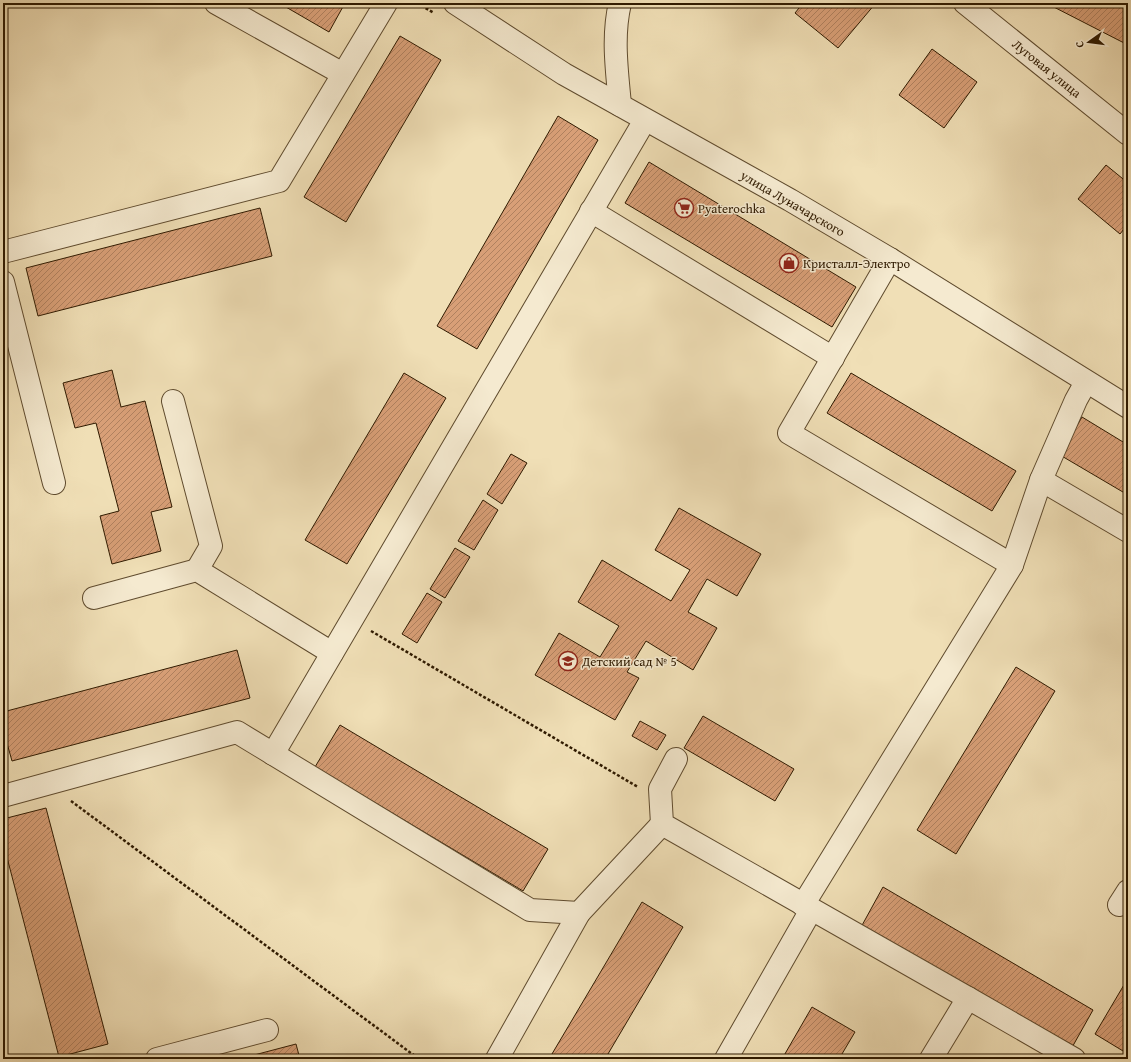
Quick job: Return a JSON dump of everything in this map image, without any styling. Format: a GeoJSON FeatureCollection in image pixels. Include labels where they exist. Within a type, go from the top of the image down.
{"type":"FeatureCollection","features":[{"type":"Feature","properties":{"kind":"street"},"geometry":{"type":"LineString","coordinates":[[216,3],[343,74]]}},
{"type":"Feature","properties":{"kind":"street"},"geometry":{"type":"LineString","coordinates":[[3,252],[279,181],[386,3]]}},
{"type":"Feature","properties":{"kind":"street","name":"улица Луначарского"},"geometry":{"type":"LineString","coordinates":[[455,3],[564,74],[790,200],[1128,407]]}},
{"type":"Feature","properties":{"kind":"street"},"geometry":{"type":"LineString","coordinates":[[620,3],[616,25],[616,45],[620,105]]}},
{"type":"Feature","properties":{"kind":"street","name":"Луговая улица"},"geometry":{"type":"LineString","coordinates":[[965,3],[1128,134]]}},
{"type":"Feature","properties":{"kind":"street"},"geometry":{"type":"LineString","coordinates":[[273,754],[645,120]]}},
{"type":"Feature","properties":{"kind":"street"},"geometry":{"type":"LineString","coordinates":[[591,211],[833,358]]}},
{"type":"Feature","properties":{"kind":"street"},"geometry":{"type":"LineString","coordinates":[[890,260],[789,433],[1012,565]]}},
{"type":"Feature","properties":{"kind":"street"},"geometry":{"type":"LineString","coordinates":[[3,282],[6,310],[54,482]]}},
{"type":"Feature","properties":{"kind":"street"},"geometry":{"type":"LineString","coordinates":[[726,1059],[807,907],[1012,565],[1041,480],[1076,400],[1086,382]]}},
{"type":"Feature","properties":{"kind":"street"},"geometry":{"type":"LineString","coordinates":[[94,598],[197,570],[210,546],[173,401]]}},
{"type":"Feature","properties":{"kind":"street"},"geometry":{"type":"LineString","coordinates":[[1041,480],[1128,531]]}},
{"type":"Feature","properties":{"kind":"street"},"geometry":{"type":"LineString","coordinates":[[197,570],[332,653]]}},
{"type":"Feature","properties":{"kind":"street"},"geometry":{"type":"LineString","coordinates":[[3,796],[238,732],[530,910],[578,913]]}},
{"type":"Feature","properties":{"kind":"street"},"geometry":{"type":"LineString","coordinates":[[497,1059],[578,913],[662,824],[660,789],[676,759]]}},
{"type":"Feature","properties":{"kind":"street"},"geometry":{"type":"LineString","coordinates":[[662,824],[1074,1059]]}},
{"type":"Feature","properties":{"kind":"street"},"geometry":{"type":"LineString","coordinates":[[931,1059],[968,998]]}},
{"type":"Feature","properties":{"kind":"street"},"geometry":{"type":"LineString","coordinates":[[157,1059],[267,1030]]}},
{"type":"Feature","properties":{"kind":"path"},"geometry":{"type":"LineString","coordinates":[[351,620],[660,800]]}},
{"type":"Feature","properties":{"kind":"path"},"geometry":{"type":"LineString","coordinates":[[47,784],[419,1059]]}},
{"type":"Feature","properties":{"kind":"building"},"geometry":{"type":"Polygon","coordinates":[[[279,3],[345,3],[329,32],[279,3]]]}},
{"type":"Feature","properties":{"kind":"building"},"geometry":{"type":"Polygon","coordinates":[[[803,3],[875,4],[838,48],[795,13],[803,3]]]}},
{"type":"Feature","properties":{"kind":"building"},"geometry":{"type":"Polygon","coordinates":[[[1046,3],[1128,3],[1128,45],[1046,3]]]}},
{"type":"Feature","properties":{"kind":"building"},"geometry":{"type":"Polygon","coordinates":[[[400,36],[441,60],[346,222],[304,197],[400,36]]]}},
{"type":"Feature","properties":{"kind":"building"},"geometry":{"type":"Polygon","coordinates":[[[932,49],[977,82],[944,128],[899,95],[932,49]]]}},
{"type":"Feature","properties":{"kind":"building"},"geometry":{"type":"Polygon","coordinates":[[[558,116],[598,140],[477,349],[437,326],[558,116]]]}},
{"type":"Feature","properties":{"kind":"building"},"geometry":{"type":"Polygon","coordinates":[[[649,162],[856,287],[832,327],[625,203],[649,162]]]}},
{"type":"Feature","properties":{"kind":"building"},"geometry":{"type":"Polygon","coordinates":[[[1106,165],[1128,183],[1128,224],[1120,234],[1078,199],[1106,165]]]}},
{"type":"Feature","properties":{"kind":"building"},"geometry":{"type":"Polygon","coordinates":[[[260,208],[272,256],[38,316],[26,268],[260,208]]]}},
{"type":"Feature","properties":{"kind":"building"},"geometry":{"type":"Polygon","coordinates":[[[112,370],[121,407],[145,401],[172,507],[151,512],[161,551],[112,564],[100,516],[119,511],[96,423],[75,428],[63,383],[112,370]]]}},
{"type":"Feature","properties":{"kind":"building"},"geometry":{"type":"Polygon","coordinates":[[[404,373],[446,398],[347,564],[305,540],[404,373]]]}},
{"type":"Feature","properties":{"kind":"building"},"geometry":{"type":"Polygon","coordinates":[[[851,373],[1016,471],[992,511],[827,413],[851,373]]]}},
{"type":"Feature","properties":{"kind":"building"},"geometry":{"type":"Polygon","coordinates":[[[1082,417],[1128,445],[1128,495],[1060,455],[1082,417]]]}},
{"type":"Feature","properties":{"kind":"building"},"geometry":{"type":"Polygon","coordinates":[[[511,454],[527,463],[502,504],[487,494],[511,454]]]}},
{"type":"Feature","properties":{"kind":"building"},"geometry":{"type":"Polygon","coordinates":[[[483,500],[498,510],[474,550],[458,541],[483,500]]]}},
{"type":"Feature","properties":{"kind":"building"},"geometry":{"type":"Polygon","coordinates":[[[679,508],[761,554],[737,596],[707,579],[688,612],[717,628],[693,670],[646,641],[627,672],[639,678],[615,720],[535,675],[559,633],[600,657],[619,626],[578,602],[602,560],[671,601],[690,570],[655,550],[679,508]]]}},
{"type":"Feature","properties":{"kind":"building"},"geometry":{"type":"Polygon","coordinates":[[[455,548],[470,557],[445,598],[430,589],[455,548]]]}},
{"type":"Feature","properties":{"kind":"building"},"geometry":{"type":"Polygon","coordinates":[[[427,593],[442,602],[417,643],[402,634],[427,593]]]}},
{"type":"Feature","properties":{"kind":"building"},"geometry":{"type":"Polygon","coordinates":[[[237,650],[250,698],[12,761],[3,729],[3,712],[237,650]]]}},
{"type":"Feature","properties":{"kind":"building"},"geometry":{"type":"Polygon","coordinates":[[[1016,667],[1055,691],[956,854],[917,830],[1016,667]]]}},
{"type":"Feature","properties":{"kind":"building"},"geometry":{"type":"Polygon","coordinates":[[[703,716],[794,769],[775,801],[684,748],[703,716]]]}},
{"type":"Feature","properties":{"kind":"building"},"geometry":{"type":"Polygon","coordinates":[[[640,721],[666,735],[657,750],[632,736],[640,721]]]}},
{"type":"Feature","properties":{"kind":"building"},"geometry":{"type":"Polygon","coordinates":[[[340,725],[548,849],[523,891],[315,767],[340,725]]]}},
{"type":"Feature","properties":{"kind":"building"},"geometry":{"type":"Polygon","coordinates":[[[46,808],[108,1044],[59,1057],[3,842],[3,819],[46,808]]]}},
{"type":"Feature","properties":{"kind":"building"},"geometry":{"type":"Polygon","coordinates":[[[883,887],[1093,1010],[1070,1051],[860,929],[883,887]]]}},
{"type":"Feature","properties":{"kind":"building"},"geometry":{"type":"Polygon","coordinates":[[[642,902],[683,927],[605,1059],[549,1059],[642,902]]]}},
{"type":"Feature","properties":{"kind":"building"},"geometry":{"type":"Polygon","coordinates":[[[1128,978],[1128,1054],[1095,1034],[1128,978]]]}},
{"type":"Feature","properties":{"kind":"building"},"geometry":{"type":"Polygon","coordinates":[[[812,1007],[855,1032],[839,1059],[782,1059],[812,1007]]]}},
{"type":"Feature","properties":{"kind":"building"},"geometry":{"type":"Polygon","coordinates":[[[296,1044],[300,1059],[239,1059],[296,1044]]]}},
{"type":"Feature","properties":{"kind":"place","name":"Pyaterochka"},"geometry":{"type":"Point","coordinates":[684,208]}},
{"type":"Feature","properties":{"kind":"place","name":"Кристалл-Электро"},"geometry":{"type":"Point","coordinates":[789,263]}},
{"type":"Feature","properties":{"kind":"place","name":"Детский сад № 5"},"geometry":{"type":"Point","coordinates":[568,661]}}]}
